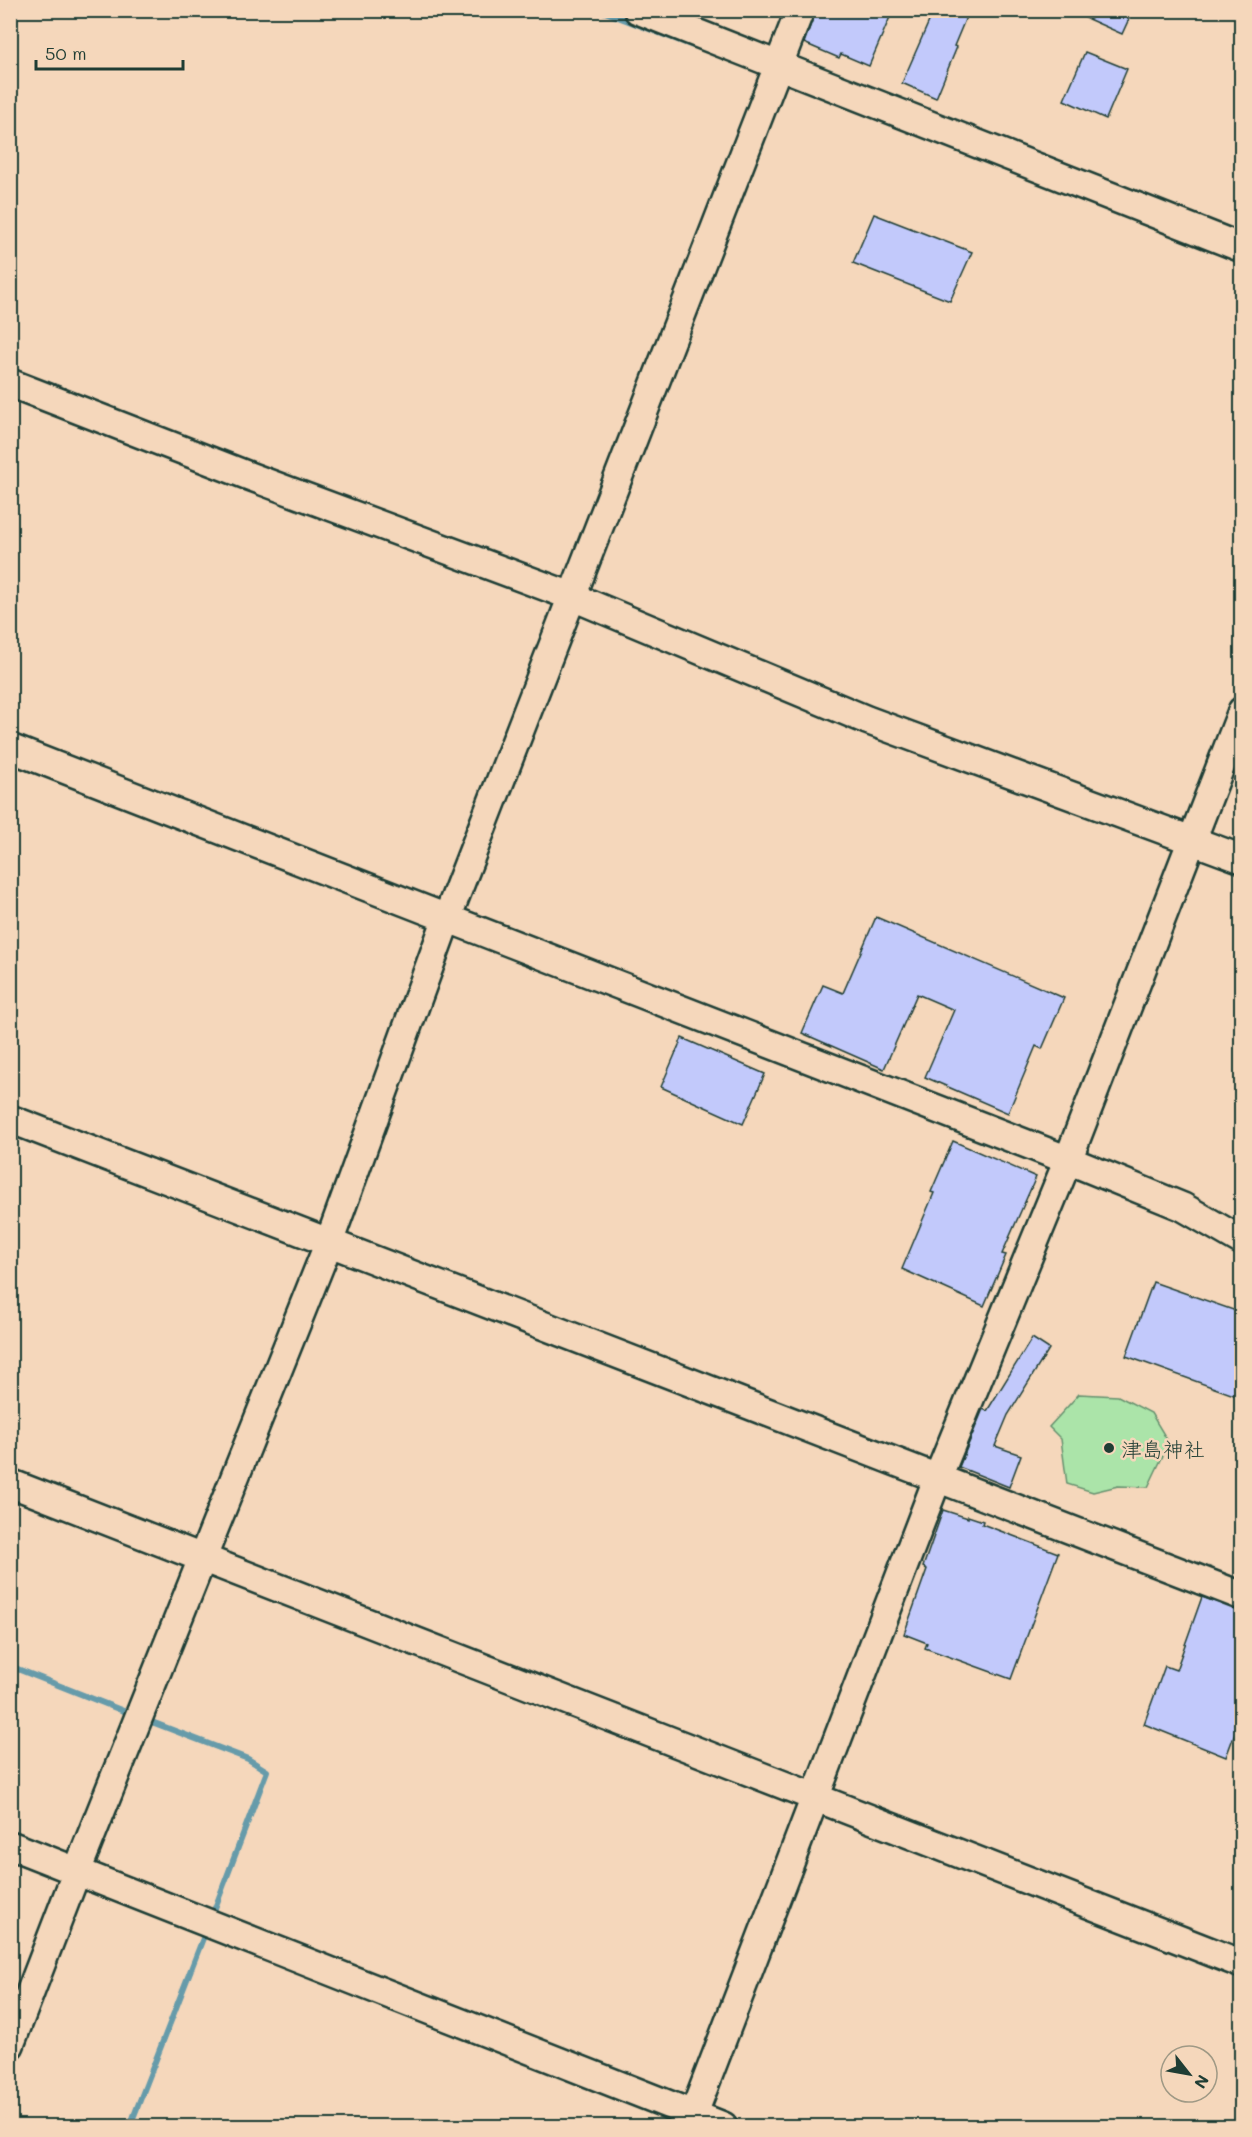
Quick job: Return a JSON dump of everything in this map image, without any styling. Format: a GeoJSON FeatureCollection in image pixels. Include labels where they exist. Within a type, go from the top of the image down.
{"type":"FeatureCollection","features":[{"type":"Feature","properties":{"kind":"street"},"geometry":{"type":"LineString","coordinates":[[638,10],[1242,248]]}},
{"type":"Feature","properties":{"kind":"street"},"geometry":{"type":"LineString","coordinates":[[10,2045],[77,1871],[328,1245],[447,918],[800,10]]}},
{"type":"Feature","properties":{"kind":"street"},"geometry":{"type":"LineString","coordinates":[[10,383],[249,476],[572,596],[867,720],[1242,859]]}},
{"type":"Feature","properties":{"kind":"street"},"geometry":{"type":"LineString","coordinates":[[692,2121],[938,1477],[1068,1160],[1242,711]]}},
{"type":"Feature","properties":{"kind":"street"},"geometry":{"type":"LineString","coordinates":[[10,748],[1068,1160],[1183,1207],[1242,1240]]}},
{"type":"Feature","properties":{"kind":"street"},"geometry":{"type":"LineString","coordinates":[[10,1119],[328,1245],[938,1477],[1242,1596]]}},
{"type":"Feature","properties":{"kind":"street"},"geometry":{"type":"LineString","coordinates":[[10,1483],[1242,1964]]}},
{"type":"Feature","properties":{"kind":"street"},"geometry":{"type":"LineString","coordinates":[[10,1845],[692,2121],[723,2127]]}},
{"type":"Feature","properties":{"kind":"green space"},"geometry":{"type":"Polygon","coordinates":[[[1079,1394],[1118,1396],[1151,1413],[1169,1443],[1148,1487],[1118,1486],[1093,1492],[1067,1484],[1061,1439],[1049,1427],[1079,1394]]]}},
{"type":"Feature","properties":{"kind":"building"},"geometry":{"type":"Polygon","coordinates":[[[816,10],[893,10],[869,66],[841,54],[839,58],[804,43],[816,10]]]}},
{"type":"Feature","properties":{"kind":"building"},"geometry":{"type":"Polygon","coordinates":[[[934,10],[969,10],[936,98],[902,83],[934,10]]]}},
{"type":"Feature","properties":{"kind":"building"},"geometry":{"type":"Polygon","coordinates":[[[1068,10],[1133,10],[1122,34],[1068,10]]]}},
{"type":"Feature","properties":{"kind":"building"},"geometry":{"type":"Polygon","coordinates":[[[1085,52],[1127,69],[1106,119],[1064,100],[1085,52]]]}},
{"type":"Feature","properties":{"kind":"building"},"geometry":{"type":"Polygon","coordinates":[[[874,214],[972,252],[950,301],[853,263],[874,214]]]}},
{"type":"Feature","properties":{"kind":"building"},"geometry":{"type":"Polygon","coordinates":[[[876,917],[1064,998],[1042,1049],[1036,1046],[1008,1113],[925,1077],[954,1010],[917,994],[884,1069],[802,1033],[823,985],[843,993],[876,917]]]}},
{"type":"Feature","properties":{"kind":"building"},"geometry":{"type":"Polygon","coordinates":[[[682,1038],[765,1074],[743,1124],[661,1087],[682,1038]]]}},
{"type":"Feature","properties":{"kind":"building"},"geometry":{"type":"Polygon","coordinates":[[[953,1141],[1036,1177],[1002,1254],[1006,1255],[984,1306],[902,1269],[953,1141]]]}},
{"type":"Feature","properties":{"kind":"building"},"geometry":{"type":"Polygon","coordinates":[[[1153,1282],[1242,1313],[1242,1398],[1126,1356],[1153,1282]]]}},
{"type":"Feature","properties":{"kind":"building"},"geometry":{"type":"Polygon","coordinates":[[[1032,1338],[1049,1349],[1008,1415],[995,1446],[1021,1455],[1009,1487],[959,1467],[983,1409],[987,1411],[1032,1338]]]}},
{"type":"Feature","properties":{"kind":"building"},"geometry":{"type":"Polygon","coordinates":[[[943,1510],[983,1521],[982,1524],[1058,1553],[1011,1679],[925,1648],[927,1643],[904,1634],[927,1569],[923,1567],[943,1510]]]}},
{"type":"Feature","properties":{"kind":"building"},"geometry":{"type":"Polygon","coordinates":[[[1202,1597],[1242,1611],[1242,1714],[1226,1757],[1144,1724],[1165,1666],[1176,1670],[1202,1597]]]}},
{"type":"Feature","properties":{"kind":"waterway"},"geometry":{"type":"LineString","coordinates":[[600,10],[693,46]]}},
{"type":"Feature","properties":{"kind":"waterway"},"geometry":{"type":"LineString","coordinates":[[10,1666],[131,1714]]}},
{"type":"Feature","properties":{"kind":"waterway"},"geometry":{"type":"LineString","coordinates":[[144,1719],[248,1759],[267,1771],[212,1916]]}},
{"type":"Feature","properties":{"kind":"waterway"},"geometry":{"type":"LineString","coordinates":[[130,2126],[207,1928]]}},
{"type":"Feature","properties":{"kind":"place","name":"津島神社"},"geometry":{"type":"Point","coordinates":[1109,1448]}}]}
